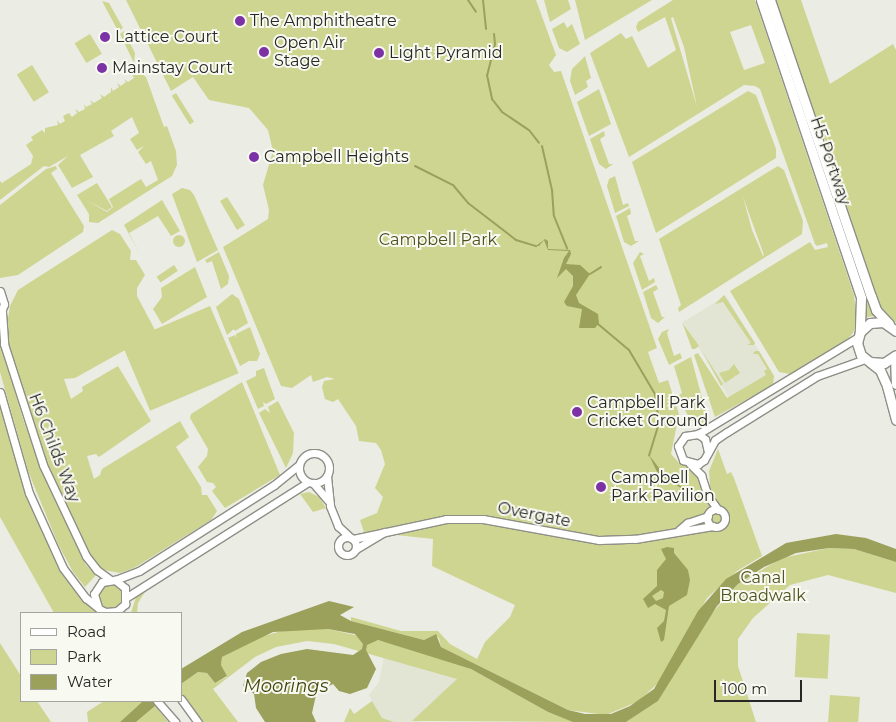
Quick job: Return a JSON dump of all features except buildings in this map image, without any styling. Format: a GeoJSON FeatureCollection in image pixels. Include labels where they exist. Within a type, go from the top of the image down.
{"type":"FeatureCollection","features":[{"type":"Feature","properties":{"kind":"main road","name":"H5 Portway"},"geometry":{"type":"LineString","coordinates":[[761,0],[861,298],[858,349],[868,361]]}},
{"type":"Feature","properties":{"kind":"main road","name":"H5 Portway"},"geometry":{"type":"LineString","coordinates":[[770,0],[876,310],[893,328]]}},
{"type":"Feature","properties":{"kind":"main road"},"geometry":{"type":"LineString","coordinates":[[859,334],[876,322],[893,328]]}},
{"type":"Feature","properties":{"kind":"main road"},"geometry":{"type":"LineString","coordinates":[[868,361],[884,364],[895,356]]}},
{"type":"Feature","properties":{"kind":"main road"},"geometry":{"type":"LineString","coordinates":[[895,356],[896,384]]}},
{"type":"Feature","properties":{"kind":"main road"},"geometry":{"type":"LineString","coordinates":[[868,361],[880,370],[887,386],[896,420]]}},
{"type":"Feature","properties":{"kind":"street","name":"H6 Childs Way"},"geometry":{"type":"LineString","coordinates":[[0,291],[4,304],[1,314],[4,344],[43,465],[86,556],[97,570],[113,580]]}},
{"type":"Feature","properties":{"kind":"street"},"geometry":{"type":"LineString","coordinates":[[702,475],[680,457],[678,446],[685,436],[698,434],[859,334]]}},
{"type":"Feature","properties":{"kind":"street"},"geometry":{"type":"LineString","coordinates":[[708,496],[723,514],[724,521],[721,526],[713,526],[708,515],[708,496],[702,475],[704,460],[716,440],[817,376],[868,361]]}},
{"type":"Feature","properties":{"kind":"street","name":"H6 Childs Way"},"geometry":{"type":"LineString","coordinates":[[0,392],[20,467],[50,543],[71,581],[101,610]]}},
{"type":"Feature","properties":{"kind":"street"},"geometry":{"type":"LineString","coordinates":[[698,434],[705,439],[708,452]]}},
{"type":"Feature","properties":{"kind":"street"},"geometry":{"type":"LineString","coordinates":[[327,475],[297,487],[126,601],[117,611],[101,610],[94,598],[96,589],[102,582],[139,570],[274,485],[299,465],[308,454],[318,453],[327,460],[328,501],[338,526],[339,550],[346,555],[356,549],[352,539],[338,526]]}},
{"type":"Feature","properties":{"kind":"street"},"geometry":{"type":"LineString","coordinates":[[690,464],[704,460]]}},
{"type":"Feature","properties":{"kind":"street"},"geometry":{"type":"LineString","coordinates":[[299,465],[301,475],[328,501]]}},
{"type":"Feature","properties":{"kind":"street"},"geometry":{"type":"LineString","coordinates":[[708,515],[718,510]]}},
{"type":"Feature","properties":{"kind":"street","name":"Overgate"},"geometry":{"type":"LineString","coordinates":[[679,530],[687,523],[708,515]]}},
{"type":"Feature","properties":{"kind":"street","name":"Overgate"},"geometry":{"type":"LineString","coordinates":[[352,539],[423,521],[463,518],[599,540],[635,539],[679,530],[713,526]]}},
{"type":"Feature","properties":{"kind":"street","name":"Overgate"},"geometry":{"type":"LineString","coordinates":[[356,549],[384,532]]}},
{"type":"Feature","properties":{"kind":"street"},"geometry":{"type":"LineString","coordinates":[[339,544],[344,538],[352,539]]}},
{"type":"Feature","properties":{"kind":"street"},"geometry":{"type":"LineString","coordinates":[[113,580],[125,588],[127,612]]}},
{"type":"Feature","properties":{"kind":"street"},"geometry":{"type":"LineString","coordinates":[[183,701],[198,722]]}},
{"type":"Feature","properties":{"kind":"street"},"geometry":{"type":"LineString","coordinates":[[158,702],[175,722]]}},
{"type":"Feature","properties":{"kind":"shaded area"},"geometry":{"type":"Polygon","coordinates":[[[726,296],[773,375],[731,401],[683,322],[726,296]]]}},
{"type":"Feature","properties":{"kind":"shaded area"},"geometry":{"type":"Polygon","coordinates":[[[384,657],[457,679],[419,722],[394,722],[382,718],[369,695],[379,682],[384,657]]]}},
{"type":"Feature","properties":{"kind":"green space","name":"Campbell Park"},"geometry":{"type":"Polygon","coordinates":[[[126,0],[536,0],[556,55],[549,65],[554,72],[561,71],[657,348],[648,352],[659,383],[668,380],[679,414],[671,454],[681,465],[690,464],[705,487],[710,485],[709,471],[718,449],[727,474],[731,472],[734,478],[762,556],[737,571],[707,598],[659,682],[639,701],[606,715],[568,710],[441,647],[439,638],[434,635],[424,640],[351,621],[351,617],[401,631],[438,631],[450,644],[477,659],[485,642],[510,617],[515,605],[432,566],[433,539],[387,534],[365,535],[360,520],[377,513],[383,497],[375,488],[385,464],[381,450],[376,443],[359,441],[356,426],[338,399],[333,402],[325,399],[322,387],[324,381],[335,379],[327,377],[313,382],[311,375],[292,388],[281,386],[223,247],[268,219],[269,210],[263,185],[273,151],[268,130],[249,108],[209,100],[193,77],[171,91],[126,0]]]}},
{"type":"Feature","properties":{"kind":"green space"},"geometry":{"type":"Polygon","coordinates":[[[544,0],[568,0],[571,9],[550,22],[544,0]]]}},
{"type":"Feature","properties":{"kind":"green space"},"geometry":{"type":"Polygon","coordinates":[[[575,0],[652,0],[585,40],[575,0]]]}},
{"type":"Feature","properties":{"kind":"green space"},"geometry":{"type":"Polygon","coordinates":[[[673,0],[755,0],[854,295],[857,322],[853,333],[846,341],[790,374],[779,372],[730,291],[810,242],[815,250],[828,247],[827,243],[817,246],[815,244],[760,89],[755,86],[744,85],[629,157],[590,53],[621,33],[626,39],[632,36],[648,68],[676,50],[665,17],[638,32],[636,27],[638,22],[673,0]],[[673,17],[671,18],[697,107],[684,47],[673,17]],[[751,25],[730,32],[744,70],[765,63],[751,25]]]}},
{"type":"Feature","properties":{"kind":"green space"},"geometry":{"type":"Polygon","coordinates":[[[763,0],[767,0],[874,316],[867,317],[847,242],[763,0]]]}},
{"type":"Feature","properties":{"kind":"green space"},"geometry":{"type":"Polygon","coordinates":[[[770,0],[801,0],[830,84],[893,44],[896,50],[896,323],[871,296],[770,0]]]}},
{"type":"Feature","properties":{"kind":"green space"},"geometry":{"type":"Polygon","coordinates":[[[102,1],[109,3],[123,28],[118,31],[102,1]]]}},
{"type":"Feature","properties":{"kind":"green space"},"geometry":{"type":"Polygon","coordinates":[[[564,22],[567,28],[572,24],[580,44],[567,52],[559,48],[552,29],[564,22]]]}},
{"type":"Feature","properties":{"kind":"green space"},"geometry":{"type":"Polygon","coordinates":[[[124,31],[135,53],[134,63],[120,34],[124,31]]]}},
{"type":"Feature","properties":{"kind":"green space"},"geometry":{"type":"Polygon","coordinates":[[[90,34],[102,54],[86,63],[75,43],[90,34]]]}},
{"type":"Feature","properties":{"kind":"green space"},"geometry":{"type":"Polygon","coordinates":[[[585,56],[591,78],[586,81],[588,87],[575,95],[570,81],[572,69],[585,56]]]}},
{"type":"Feature","properties":{"kind":"green space"},"geometry":{"type":"Polygon","coordinates":[[[32,65],[49,92],[34,102],[17,75],[32,65]]]}},
{"type":"Feature","properties":{"kind":"green space"},"geometry":{"type":"Polygon","coordinates":[[[138,71],[146,77],[164,127],[167,126],[176,151],[177,165],[172,176],[98,223],[89,222],[89,214],[77,195],[97,183],[112,207],[107,211],[86,200],[107,212],[113,207],[109,199],[141,179],[146,187],[158,180],[151,161],[146,164],[138,152],[144,146],[137,150],[130,139],[139,133],[132,117],[111,131],[114,136],[80,155],[93,177],[72,188],[58,165],[68,156],[49,167],[44,166],[0,200],[0,181],[2,183],[31,164],[33,156],[26,145],[33,140],[31,137],[42,130],[45,133],[45,128],[58,125],[57,120],[60,124],[65,121],[63,116],[69,113],[72,117],[77,113],[75,109],[79,112],[85,109],[84,104],[86,107],[92,104],[90,100],[94,103],[102,98],[100,94],[104,97],[111,92],[111,87],[113,91],[119,87],[117,83],[121,86],[126,82],[124,79],[128,82],[134,78],[132,74],[138,71]]]}},
{"type":"Feature","properties":{"kind":"green space"},"geometry":{"type":"Polygon","coordinates":[[[599,89],[611,124],[589,136],[577,102],[599,89]]]}},
{"type":"Feature","properties":{"kind":"green space"},"geometry":{"type":"Polygon","coordinates":[[[748,91],[756,95],[776,149],[776,158],[656,233],[632,162],[748,91]]]}},
{"type":"Feature","properties":{"kind":"green space"},"geometry":{"type":"Polygon","coordinates":[[[176,93],[194,122],[190,124],[172,96],[176,93]]]}},
{"type":"Feature","properties":{"kind":"green space"},"geometry":{"type":"Polygon","coordinates":[[[604,131],[605,136],[600,139],[609,164],[613,164],[606,169],[599,164],[590,139],[604,131]]]}},
{"type":"Feature","properties":{"kind":"green space"},"geometry":{"type":"Polygon","coordinates":[[[56,166],[57,169],[51,173],[84,226],[83,232],[18,275],[0,278],[0,205],[46,169],[56,166]]]}},
{"type":"Feature","properties":{"kind":"green space"},"geometry":{"type":"Polygon","coordinates":[[[778,166],[784,170],[803,221],[802,234],[679,312],[678,308],[681,305],[659,239],[778,166]],[[743,197],[752,230],[764,255],[743,197]]]}},
{"type":"Feature","properties":{"kind":"green space"},"geometry":{"type":"Polygon","coordinates":[[[615,176],[623,205],[628,203],[629,206],[615,213],[607,186],[609,179],[615,176]]]}},
{"type":"Feature","properties":{"kind":"green space"},"geometry":{"type":"Polygon","coordinates":[[[182,188],[190,190],[194,195],[218,250],[197,262],[172,194],[182,188]]]}},
{"type":"Feature","properties":{"kind":"green space"},"geometry":{"type":"Polygon","coordinates":[[[227,197],[245,225],[237,230],[220,201],[227,197]]]}},
{"type":"Feature","properties":{"kind":"green space"},"geometry":{"type":"Polygon","coordinates":[[[162,200],[180,231],[171,236],[158,216],[129,233],[140,254],[124,225],[162,200]]]}},
{"type":"Feature","properties":{"kind":"green space"},"geometry":{"type":"Polygon","coordinates":[[[630,208],[631,214],[627,216],[635,241],[639,241],[631,246],[624,242],[616,216],[630,208]]]}},
{"type":"Feature","properties":{"kind":"green space"},"geometry":{"type":"Polygon","coordinates":[[[112,230],[120,234],[131,251],[130,260],[136,260],[145,275],[137,288],[137,296],[155,330],[152,335],[75,378],[64,379],[71,399],[83,391],[82,387],[118,366],[151,421],[99,457],[96,454],[87,456],[94,479],[100,475],[102,469],[180,421],[189,437],[176,447],[201,487],[202,495],[207,495],[217,511],[211,520],[134,568],[120,573],[104,570],[92,560],[50,472],[32,424],[8,348],[6,331],[10,306],[18,290],[112,230]]]}},
{"type":"Feature","properties":{"kind":"green space"},"geometry":{"type":"Polygon","coordinates":[[[181,235],[184,236],[184,246],[177,247],[174,246],[173,239],[174,236],[181,235]]]}},
{"type":"Feature","properties":{"kind":"green space"},"geometry":{"type":"Polygon","coordinates":[[[219,252],[229,276],[228,284],[221,289],[212,261],[207,263],[205,260],[219,252]]]}},
{"type":"Feature","properties":{"kind":"green space"},"geometry":{"type":"Polygon","coordinates":[[[640,252],[644,254],[640,256],[649,281],[654,278],[655,282],[642,290],[633,263],[640,252]]]}},
{"type":"Feature","properties":{"kind":"green space"},"geometry":{"type":"Polygon","coordinates":[[[174,265],[178,271],[161,283],[157,277],[174,265]]]}},
{"type":"Feature","properties":{"kind":"green space"},"geometry":{"type":"Polygon","coordinates":[[[195,267],[207,297],[162,324],[153,309],[162,297],[161,288],[195,267]]]}},
{"type":"Feature","properties":{"kind":"green space"},"geometry":{"type":"Polygon","coordinates":[[[656,285],[658,289],[653,292],[662,317],[665,317],[658,323],[651,318],[643,292],[656,285]]]}},
{"type":"Feature","properties":{"kind":"green space"},"geometry":{"type":"Polygon","coordinates":[[[232,294],[239,299],[248,323],[235,331],[234,329],[227,335],[216,307],[232,294]]]}},
{"type":"Feature","properties":{"kind":"green space"},"geometry":{"type":"Polygon","coordinates":[[[724,295],[755,343],[754,345],[747,345],[751,343],[723,302],[715,304],[724,295]]]}},
{"type":"Feature","properties":{"kind":"green space"},"geometry":{"type":"Polygon","coordinates":[[[210,306],[239,373],[150,411],[122,344],[210,306]]]}},
{"type":"Feature","properties":{"kind":"green space"},"geometry":{"type":"Polygon","coordinates":[[[682,322],[699,346],[695,349],[692,349],[682,322]]]}},
{"type":"Feature","properties":{"kind":"green space"},"geometry":{"type":"Polygon","coordinates":[[[250,327],[260,354],[257,361],[249,361],[240,366],[228,338],[235,335],[236,338],[236,334],[250,327]]]}},
{"type":"Feature","properties":{"kind":"green space"},"geometry":{"type":"Polygon","coordinates":[[[669,329],[667,333],[674,356],[680,353],[682,358],[669,365],[658,339],[662,332],[669,329]]]}},
{"type":"Feature","properties":{"kind":"green space"},"geometry":{"type":"Polygon","coordinates":[[[0,341],[23,419],[45,477],[86,565],[96,575],[85,587],[73,572],[58,544],[28,471],[0,372],[0,341]]]}},
{"type":"Feature","properties":{"kind":"green space"},"geometry":{"type":"Polygon","coordinates":[[[702,351],[723,384],[721,386],[702,351]]]}},
{"type":"Feature","properties":{"kind":"green space"},"geometry":{"type":"Polygon","coordinates":[[[755,351],[759,351],[774,376],[773,385],[715,417],[694,355],[698,353],[727,398],[766,375],[764,371],[767,369],[758,354],[753,354],[755,351]]]}},
{"type":"Feature","properties":{"kind":"green space"},"geometry":{"type":"Polygon","coordinates":[[[691,357],[708,420],[703,424],[690,420],[678,396],[682,393],[674,366],[691,357]]]}},
{"type":"Feature","properties":{"kind":"green space"},"geometry":{"type":"Polygon","coordinates":[[[734,364],[740,373],[725,383],[719,373],[729,370],[734,364]]]}},
{"type":"Feature","properties":{"kind":"green space"},"geometry":{"type":"Polygon","coordinates":[[[264,368],[275,399],[266,404],[263,402],[264,406],[258,409],[246,381],[256,376],[256,371],[264,368]]]}},
{"type":"Feature","properties":{"kind":"green space"},"geometry":{"type":"Polygon","coordinates":[[[242,382],[280,475],[225,508],[212,491],[216,487],[213,483],[207,482],[198,467],[207,456],[208,449],[190,418],[191,414],[242,382]]]}},
{"type":"Feature","properties":{"kind":"green space"},"geometry":{"type":"Polygon","coordinates":[[[0,392],[20,467],[63,568],[103,612],[53,612],[0,517],[0,392]]]}},
{"type":"Feature","properties":{"kind":"green space"},"geometry":{"type":"Polygon","coordinates":[[[278,401],[294,433],[293,453],[286,468],[259,413],[265,409],[270,413],[268,407],[278,401]]]}},
{"type":"Feature","properties":{"kind":"green space"},"geometry":{"type":"Polygon","coordinates":[[[309,492],[319,497],[326,508],[313,512],[300,494],[309,492]]]}},
{"type":"Feature","properties":{"kind":"green space"},"geometry":{"type":"Polygon","coordinates":[[[286,499],[289,500],[146,590],[138,603],[137,612],[131,612],[137,594],[286,499]]]}},
{"type":"Feature","properties":{"kind":"green space","name":"Canal Broadwalk"},"geometry":{"type":"Polygon","coordinates":[[[829,548],[854,549],[896,562],[896,593],[828,575],[790,585],[753,618],[738,639],[738,666],[756,722],[626,722],[658,701],[706,620],[738,584],[782,558],[829,548]]]}},
{"type":"Feature","properties":{"kind":"green space"},"geometry":{"type":"Polygon","coordinates":[[[111,583],[120,587],[124,596],[120,605],[111,609],[102,605],[98,596],[102,587],[111,583]]]}},
{"type":"Feature","properties":{"kind":"green space"},"geometry":{"type":"Polygon","coordinates":[[[290,629],[328,629],[408,647],[471,669],[548,712],[574,722],[412,721],[457,679],[334,644],[307,641],[276,647],[255,657],[213,689],[238,722],[198,722],[182,700],[182,683],[198,672],[207,673],[215,683],[227,677],[221,665],[222,657],[263,636],[290,629]]]}},
{"type":"Feature","properties":{"kind":"green space"},"geometry":{"type":"Polygon","coordinates":[[[797,633],[830,635],[828,679],[795,677],[797,633]]]}},
{"type":"Feature","properties":{"kind":"green space"},"geometry":{"type":"Polygon","coordinates":[[[0,643],[20,674],[20,702],[38,702],[51,722],[0,722],[0,643]]]}},
{"type":"Feature","properties":{"kind":"green space"},"geometry":{"type":"Polygon","coordinates":[[[830,695],[860,697],[858,722],[828,722],[830,695]]]}},
{"type":"Feature","properties":{"kind":"green space"},"geometry":{"type":"Polygon","coordinates":[[[372,701],[382,718],[394,722],[344,722],[350,708],[354,714],[372,701]]]}},
{"type":"Feature","properties":{"kind":"green space"},"geometry":{"type":"Polygon","coordinates":[[[102,702],[142,702],[120,722],[88,722],[87,712],[102,702]]]}},
{"type":"Feature","properties":{"kind":"green space"},"geometry":{"type":"Polygon","coordinates":[[[160,702],[165,702],[157,708],[168,722],[136,722],[160,702]]]}},
{"type":"Feature","properties":{"kind":"water"},"geometry":{"type":"Polygon","coordinates":[[[545,239],[548,241],[548,249],[570,250],[571,254],[566,264],[580,265],[590,274],[576,295],[579,303],[598,314],[599,323],[595,328],[579,328],[582,309],[567,306],[564,302],[573,286],[573,276],[566,269],[557,278],[564,258],[569,251],[548,250],[544,240],[539,246],[536,246],[545,239]]]}},
{"type":"Feature","properties":{"kind":"water"},"geometry":{"type":"Polygon","coordinates":[[[649,455],[666,477],[684,488],[687,496],[681,488],[658,474],[649,455]]]}},
{"type":"Feature","properties":{"kind":"water","name":"Moorings"},"geometry":{"type":"Polygon","coordinates":[[[836,534],[866,538],[896,549],[896,562],[854,549],[829,548],[796,553],[764,567],[738,584],[717,606],[658,701],[626,722],[573,722],[548,712],[471,669],[378,640],[367,645],[366,650],[376,669],[367,688],[350,694],[339,691],[333,684],[327,687],[318,686],[312,713],[316,722],[265,722],[256,708],[254,694],[243,686],[247,673],[261,662],[281,654],[307,649],[353,655],[362,649],[363,644],[355,634],[328,629],[273,632],[222,657],[221,665],[227,676],[215,683],[207,673],[198,672],[182,683],[182,668],[242,632],[329,601],[354,607],[340,615],[351,621],[424,640],[436,634],[441,647],[568,710],[585,714],[611,714],[630,706],[654,689],[698,611],[726,579],[786,543],[836,534]]]}},
{"type":"Feature","properties":{"kind":"water"},"geometry":{"type":"Polygon","coordinates":[[[667,547],[674,548],[674,553],[688,570],[690,580],[687,595],[669,606],[664,640],[661,642],[657,628],[664,621],[666,610],[655,604],[648,608],[643,599],[657,586],[657,570],[666,559],[661,549],[667,547]],[[661,590],[652,596],[656,601],[663,598],[664,592],[661,590]]]}},
{"type":"Feature","properties":{"kind":"water"},"geometry":{"type":"Polygon","coordinates":[[[142,702],[160,702],[136,722],[120,722],[142,702]]]}},
{"type":"Feature","properties":{"kind":"waterway"},"geometry":{"type":"LineString","coordinates":[[468,0],[476,12]]}},
{"type":"Feature","properties":{"kind":"waterway"},"geometry":{"type":"LineString","coordinates":[[483,0],[486,29]]}},
{"type":"Feature","properties":{"kind":"waterway"},"geometry":{"type":"LineString","coordinates":[[494,34],[495,44],[487,75],[492,99],[502,112],[529,130],[539,143]]}},
{"type":"Feature","properties":{"kind":"waterway"},"geometry":{"type":"LineString","coordinates":[[542,146],[552,190],[554,216],[567,249]]}},
{"type":"Feature","properties":{"kind":"waterway"},"geometry":{"type":"LineString","coordinates":[[415,166],[453,185],[468,203],[516,240],[536,246]]}},
{"type":"Feature","properties":{"kind":"waterway"},"geometry":{"type":"LineString","coordinates":[[590,274],[601,267]]}},
{"type":"Feature","properties":{"kind":"waterway"},"geometry":{"type":"LineString","coordinates":[[598,324],[629,350],[655,394],[659,423],[649,455]]}},
{"type":"Feature","properties":{"kind":"place","name":"The Amphitheatre"},"geometry":{"type":"Point","coordinates":[240,21]}},
{"type":"Feature","properties":{"kind":"place","name":"Lattice Court"},"geometry":{"type":"Point","coordinates":[105,37]}},
{"type":"Feature","properties":{"kind":"place","name":"Open Air Stage"},"geometry":{"type":"Point","coordinates":[264,52]}},
{"type":"Feature","properties":{"kind":"place","name":"Light Pyramid"},"geometry":{"type":"Point","coordinates":[379,53]}},
{"type":"Feature","properties":{"kind":"place","name":"Mainstay Court"},"geometry":{"type":"Point","coordinates":[102,68]}},
{"type":"Feature","properties":{"kind":"place","name":"Campbell Heights"},"geometry":{"type":"Point","coordinates":[254,157]}},
{"type":"Feature","properties":{"kind":"place","name":"Campbell Park Cricket Ground"},"geometry":{"type":"Point","coordinates":[577,412]}},
{"type":"Feature","properties":{"kind":"place","name":"Campbell Park Pavilion"},"geometry":{"type":"Point","coordinates":[601,487]}}]}
